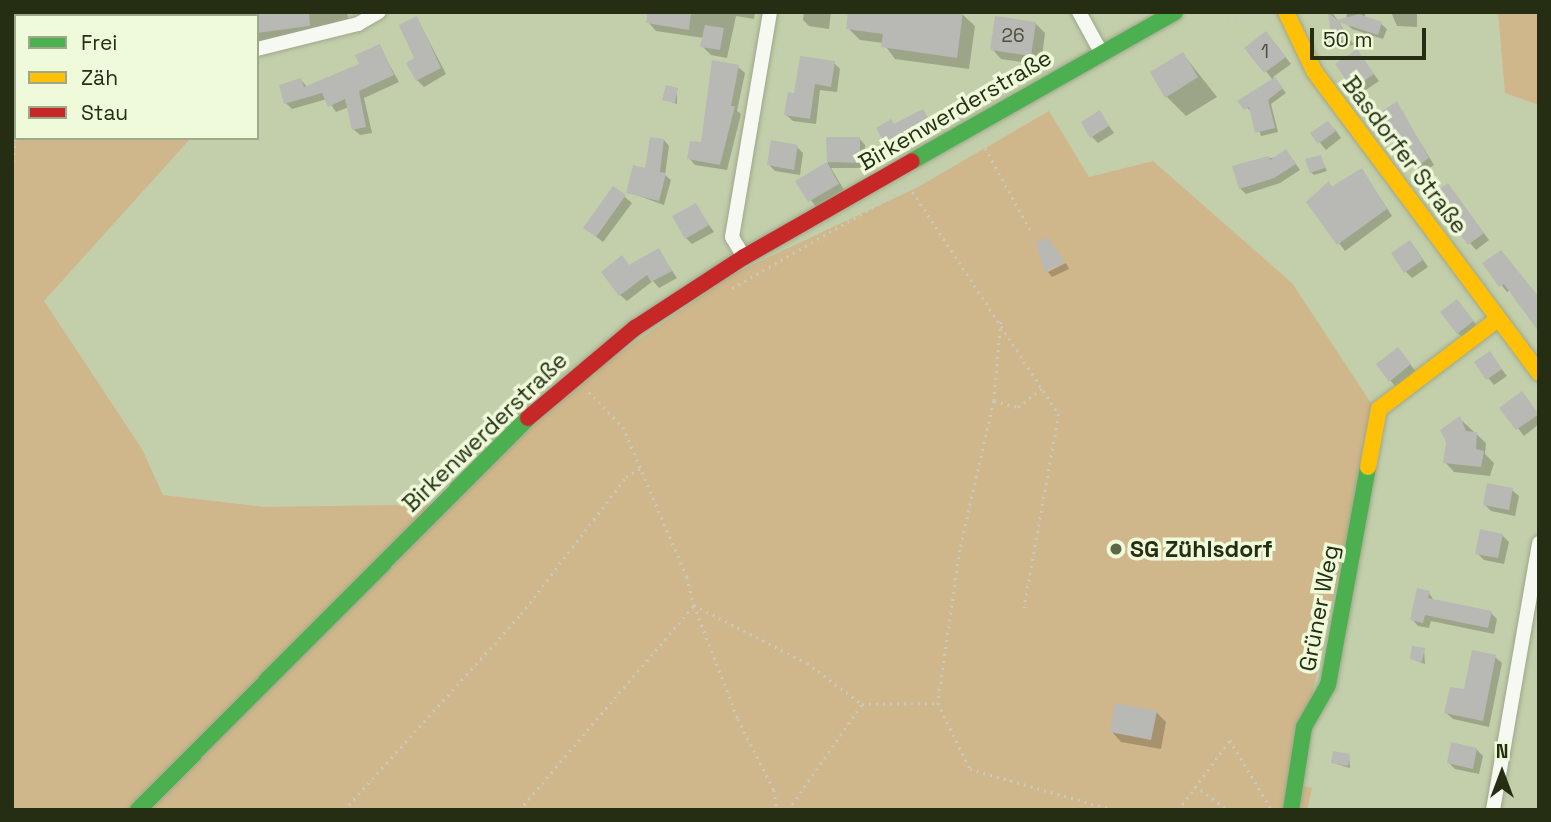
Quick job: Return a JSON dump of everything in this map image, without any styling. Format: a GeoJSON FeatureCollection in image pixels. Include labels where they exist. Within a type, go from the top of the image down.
{"type":"FeatureCollection","features":[{"type":"Feature","properties":{"kind":"street"},"geometry":{"type":"LineString","coordinates":[[259,49],[358,24],[379,12]]}},
{"type":"Feature","properties":{"kind":"street"},"geometry":{"type":"LineString","coordinates":[[744,257],[732,237],[770,12]]}},
{"type":"Feature","properties":{"kind":"street"},"geometry":{"type":"LineString","coordinates":[[1079,12],[1102,54]]}},
{"type":"Feature","properties":{"kind":"street","name":"Basdorfer Straße"},"geometry":{"type":"LineString","coordinates":[[1284,12],[1314,71],[1539,373]]}},
{"type":"Feature","properties":{"kind":"street","name":"Birkenwerderstraße"},"geometry":{"type":"LineString","coordinates":[[138,810],[516,428],[635,328],[744,257],[972,126],[1102,54],[1179,18]]}},
{"type":"Feature","properties":{"kind":"street","name":"Grüner Weg"},"geometry":{"type":"LineString","coordinates":[[1291,810],[1304,727],[1328,685],[1379,409],[1497,319]]}},
{"type":"Feature","properties":{"kind":"street"},"geometry":{"type":"LineString","coordinates":[[1493,810],[1539,543]]}},
{"type":"Feature","properties":{"kind":"path"},"geometry":{"type":"LineString","coordinates":[[1179,18],[1284,12]]}},
{"type":"Feature","properties":{"kind":"path"},"geometry":{"type":"LineString","coordinates":[[972,126],[1031,231]]}},
{"type":"Feature","properties":{"kind":"path"},"geometry":{"type":"LineString","coordinates":[[12,169],[13,151]]}},
{"type":"Feature","properties":{"kind":"path"},"geometry":{"type":"LineString","coordinates":[[897,169],[1001,322],[1059,414],[1059,432],[1024,608]]}},
{"type":"Feature","properties":{"kind":"path"},"geometry":{"type":"LineString","coordinates":[[722,294],[909,187]]}},
{"type":"Feature","properties":{"kind":"path"},"geometry":{"type":"LineString","coordinates":[[1001,322],[994,401],[960,550],[938,703],[970,769],[1114,810]]}},
{"type":"Feature","properties":{"kind":"path"},"geometry":{"type":"LineString","coordinates":[[574,377],[623,427],[687,577],[694,605],[738,719],[774,790],[777,810]]}},
{"type":"Feature","properties":{"kind":"path"},"geometry":{"type":"LineString","coordinates":[[994,401],[1018,407],[1042,388]]}},
{"type":"Feature","properties":{"kind":"path"},"geometry":{"type":"LineString","coordinates":[[344,810],[522,614],[626,477],[641,467]]}},
{"type":"Feature","properties":{"kind":"path"},"geometry":{"type":"LineString","coordinates":[[694,605],[807,663],[862,704],[938,703]]}},
{"type":"Feature","properties":{"kind":"path"},"geometry":{"type":"LineString","coordinates":[[519,810],[694,605]]}},
{"type":"Feature","properties":{"kind":"path"},"geometry":{"type":"LineString","coordinates":[[788,810],[862,704]]}},
{"type":"Feature","properties":{"kind":"path"},"geometry":{"type":"LineString","coordinates":[[1178,810],[1230,740],[1272,810]]}},
{"type":"Feature","properties":{"kind":"path"},"geometry":{"type":"LineString","coordinates":[[1195,786],[1229,810]]}},
{"type":"Feature","properties":{"kind":"shaded area"},"geometry":{"type":"Polygon","coordinates":[[[12,12],[23,14],[14,14],[14,140],[189,140],[44,301],[142,449],[163,495],[264,507],[451,504],[582,379],[735,273],[916,188],[1049,111],[1089,177],[1153,161],[1292,283],[1375,409],[1314,686],[1299,785],[1312,788],[1307,810],[12,810],[12,12]]]}},
{"type":"Feature","properties":{"kind":"shaded area"},"geometry":{"type":"Polygon","coordinates":[[[1498,12],[1539,12],[1539,105],[1505,93],[1498,12]]]}},
{"type":"Feature","properties":{"kind":"building"},"geometry":{"type":"Polygon","coordinates":[[[309,12],[310,26],[259,33],[257,14],[309,12]]]}},
{"type":"Feature","properties":{"kind":"building"},"geometry":{"type":"Polygon","coordinates":[[[648,12],[691,12],[689,30],[646,23],[648,12]]]}},
{"type":"Feature","properties":{"kind":"building"},"geometry":{"type":"Polygon","coordinates":[[[848,12],[963,12],[957,58],[881,47],[883,34],[846,29],[848,12]]]}},
{"type":"Feature","properties":{"kind":"building"},"geometry":{"type":"Polygon","coordinates":[[[1328,12],[1337,20],[1359,14],[1382,22],[1378,35],[1338,22],[1350,39],[1332,42],[1328,12]]]}},
{"type":"Feature","properties":{"kind":"building"},"geometry":{"type":"Polygon","coordinates":[[[417,16],[441,68],[416,81],[406,63],[414,58],[399,25],[417,16]]]}},
{"type":"Feature","properties":{"kind":"building"},"geometry":{"type":"Polygon","coordinates":[[[995,16],[1036,22],[1031,56],[990,50],[995,16]]]}},
{"type":"Feature","properties":{"kind":"building"},"geometry":{"type":"Polygon","coordinates":[[[705,25],[724,28],[720,50],[700,47],[705,25]]]}},
{"type":"Feature","properties":{"kind":"building"},"geometry":{"type":"Polygon","coordinates":[[[1266,31],[1286,57],[1264,73],[1244,48],[1266,31]]]}},
{"type":"Feature","properties":{"kind":"building"},"geometry":{"type":"Polygon","coordinates":[[[380,44],[394,75],[359,91],[366,127],[352,130],[345,99],[328,107],[322,93],[284,104],[279,85],[301,78],[304,87],[359,64],[355,55],[380,44]]]}},
{"type":"Feature","properties":{"kind":"building"},"geometry":{"type":"Polygon","coordinates":[[[1357,49],[1374,74],[1352,89],[1335,64],[1357,49]]]}},
{"type":"Feature","properties":{"kind":"building"},"geometry":{"type":"Polygon","coordinates":[[[1183,52],[1198,77],[1165,98],[1150,72],[1183,52]]]}},
{"type":"Feature","properties":{"kind":"building"},"geometry":{"type":"Polygon","coordinates":[[[800,56],[835,61],[831,87],[815,84],[810,119],[784,115],[788,92],[794,93],[800,56]]]}},
{"type":"Feature","properties":{"kind":"building"},"geometry":{"type":"Polygon","coordinates":[[[712,60],[739,65],[731,106],[735,106],[720,165],[687,159],[690,141],[701,142],[712,60]]]}},
{"type":"Feature","properties":{"kind":"building"},"geometry":{"type":"Polygon","coordinates":[[[1275,77],[1283,88],[1268,100],[1275,128],[1255,133],[1249,107],[1244,110],[1237,101],[1275,77]]]}},
{"type":"Feature","properties":{"kind":"building"},"geometry":{"type":"Polygon","coordinates":[[[666,85],[678,88],[675,103],[662,100],[666,85]]]}},
{"type":"Feature","properties":{"kind":"building"},"geometry":{"type":"Polygon","coordinates":[[[1397,101],[1429,158],[1414,168],[1375,116],[1397,101]]]}},
{"type":"Feature","properties":{"kind":"building"},"geometry":{"type":"Polygon","coordinates":[[[923,109],[930,122],[886,145],[876,128],[891,119],[894,124],[923,109]]]}},
{"type":"Feature","properties":{"kind":"building"},"geometry":{"type":"Polygon","coordinates":[[[1100,110],[1109,126],[1090,138],[1081,122],[1100,110]]]}},
{"type":"Feature","properties":{"kind":"building"},"geometry":{"type":"Polygon","coordinates":[[[1328,121],[1336,131],[1318,144],[1310,133],[1328,121]]]}},
{"type":"Feature","properties":{"kind":"building"},"geometry":{"type":"Polygon","coordinates":[[[650,137],[664,139],[660,172],[666,173],[659,201],[626,193],[633,165],[645,168],[650,137]]]}},
{"type":"Feature","properties":{"kind":"building"},"geometry":{"type":"Polygon","coordinates":[[[826,137],[860,137],[860,163],[827,162],[826,137]]]}},
{"type":"Feature","properties":{"kind":"building"},"geometry":{"type":"Polygon","coordinates":[[[771,140],[798,145],[794,170],[767,165],[771,140]]]}},
{"type":"Feature","properties":{"kind":"building"},"geometry":{"type":"Polygon","coordinates":[[[1286,149],[1296,164],[1274,178],[1239,189],[1232,166],[1269,156],[1270,160],[1286,149]]]}},
{"type":"Feature","properties":{"kind":"building"},"geometry":{"type":"Polygon","coordinates":[[[1321,155],[1325,168],[1310,173],[1305,159],[1321,155]]]}},
{"type":"Feature","properties":{"kind":"building"},"geometry":{"type":"Polygon","coordinates":[[[827,162],[839,184],[808,202],[795,181],[827,162]]]}},
{"type":"Feature","properties":{"kind":"building"},"geometry":{"type":"Polygon","coordinates":[[[1362,168],[1387,209],[1337,245],[1306,202],[1329,181],[1331,187],[1362,168]]]}},
{"type":"Feature","properties":{"kind":"building"},"geometry":{"type":"Polygon","coordinates":[[[1448,183],[1484,233],[1468,245],[1431,195],[1448,183]]]}},
{"type":"Feature","properties":{"kind":"building"},"geometry":{"type":"Polygon","coordinates":[[[613,186],[626,195],[596,237],[583,228],[613,186]]]}},
{"type":"Feature","properties":{"kind":"building"},"geometry":{"type":"Polygon","coordinates":[[[696,203],[709,225],[685,239],[672,216],[696,203]]]}},
{"type":"Feature","properties":{"kind":"building"},"geometry":{"type":"Polygon","coordinates":[[[1047,237],[1065,262],[1045,272],[1036,243],[1047,237]]]}},
{"type":"Feature","properties":{"kind":"building"},"geometry":{"type":"Polygon","coordinates":[[[1410,240],[1423,260],[1404,273],[1391,253],[1410,240]]]}},
{"type":"Feature","properties":{"kind":"building"},"geometry":{"type":"Polygon","coordinates":[[[659,248],[672,271],[651,282],[647,275],[619,296],[601,272],[622,255],[629,265],[659,248]]]}},
{"type":"Feature","properties":{"kind":"building"},"geometry":{"type":"Polygon","coordinates":[[[1501,250],[1539,297],[1539,332],[1504,284],[1499,287],[1482,263],[1501,250]]]}},
{"type":"Feature","properties":{"kind":"building"},"geometry":{"type":"Polygon","coordinates":[[[1457,299],[1474,321],[1457,334],[1440,312],[1457,299]]]}},
{"type":"Feature","properties":{"kind":"building"},"geometry":{"type":"Polygon","coordinates":[[[1398,347],[1411,364],[1389,382],[1376,364],[1398,347]]]}},
{"type":"Feature","properties":{"kind":"building"},"geometry":{"type":"Polygon","coordinates":[[[1490,351],[1502,369],[1486,380],[1474,362],[1490,351]]]}},
{"type":"Feature","properties":{"kind":"building"},"geometry":{"type":"Polygon","coordinates":[[[1522,391],[1539,414],[1516,430],[1499,408],[1522,391]]]}},
{"type":"Feature","properties":{"kind":"building"},"geometry":{"type":"Polygon","coordinates":[[[1460,416],[1466,431],[1477,432],[1476,449],[1484,451],[1481,467],[1443,463],[1446,442],[1440,430],[1460,416]]]}},
{"type":"Feature","properties":{"kind":"building"},"geometry":{"type":"Polygon","coordinates":[[[1487,483],[1513,488],[1509,510],[1483,505],[1487,483]]]}},
{"type":"Feature","properties":{"kind":"building"},"geometry":{"type":"Polygon","coordinates":[[[1480,529],[1503,534],[1498,558],[1475,554],[1480,529]]]}},
{"type":"Feature","properties":{"kind":"building"},"geometry":{"type":"Polygon","coordinates":[[[1417,588],[1430,591],[1428,598],[1492,611],[1488,628],[1425,615],[1423,623],[1410,620],[1417,588]]]}},
{"type":"Feature","properties":{"kind":"building"},"geometry":{"type":"Polygon","coordinates":[[[1412,646],[1425,648],[1422,662],[1410,659],[1412,646]]]}},
{"type":"Feature","properties":{"kind":"building"},"geometry":{"type":"Polygon","coordinates":[[[1472,650],[1496,655],[1483,721],[1444,713],[1450,687],[1464,689],[1472,650]]]}},
{"type":"Feature","properties":{"kind":"building"},"geometry":{"type":"Polygon","coordinates":[[[1115,703],[1157,711],[1151,740],[1110,732],[1115,703]]]}},
{"type":"Feature","properties":{"kind":"building"},"geometry":{"type":"Polygon","coordinates":[[[1451,742],[1477,748],[1473,769],[1447,763],[1451,742]]]}},
{"type":"Feature","properties":{"kind":"building"},"geometry":{"type":"Polygon","coordinates":[[[1333,751],[1350,754],[1348,766],[1331,763],[1333,751]]]}},
{"type":"Feature","properties":{"kind":"traffic: fast"},"geometry":{"type":"LineString","coordinates":[[912,161],[1175,12]]}},
{"type":"Feature","properties":{"kind":"traffic: fast"},"geometry":{"type":"LineString","coordinates":[[138,810],[528,418]]}},
{"type":"Feature","properties":{"kind":"traffic: fast"},"geometry":{"type":"LineString","coordinates":[[1291,810],[1304,727],[1328,685],[1368,467]]}},
{"type":"Feature","properties":{"kind":"traffic: slow"},"geometry":{"type":"LineString","coordinates":[[1286,12],[1314,71],[1539,373]]}},
{"type":"Feature","properties":{"kind":"traffic: slow"},"geometry":{"type":"LineString","coordinates":[[1368,467],[1379,409],[1498,319]]}},
{"type":"Feature","properties":{"kind":"traffic: jam"},"geometry":{"type":"LineString","coordinates":[[528,418],[635,328],[744,257],[912,161]]}},
{"type":"Feature","properties":{"kind":"place","name":"SG Zühlsdorf"},"geometry":{"type":"Point","coordinates":[1116,549]}}]}
